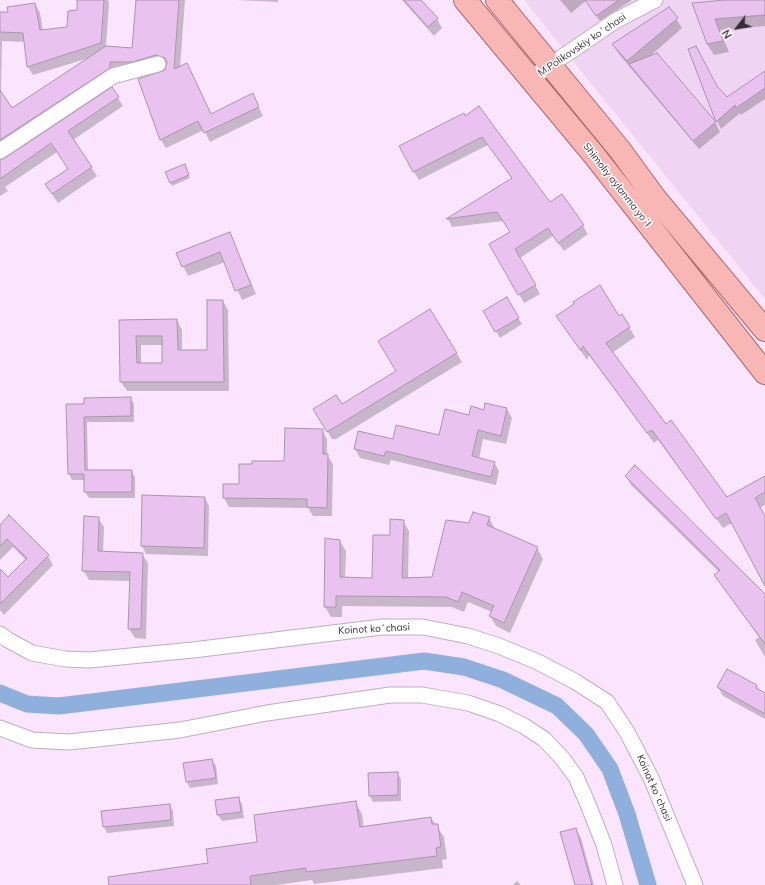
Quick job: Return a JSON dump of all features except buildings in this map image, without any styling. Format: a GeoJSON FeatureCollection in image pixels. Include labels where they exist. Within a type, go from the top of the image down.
{"type":"FeatureCollection","features":[{"type":"Feature","properties":{"kind":"main road","name":"Shimoliy aylanma yoʻl"},"geometry":{"type":"LineString","coordinates":[[466,0],[594,155],[765,373]]}},
{"type":"Feature","properties":{"kind":"main road"},"geometry":{"type":"LineString","coordinates":[[497,0],[620,150],[655,198],[765,330]]}},
{"type":"Feature","properties":{"kind":"street","name":"M.Polikovskiy koʻchasi"},"geometry":{"type":"LineString","coordinates":[[530,79],[615,21],[655,0]]}},
{"type":"Feature","properties":{"kind":"street"},"geometry":{"type":"LineString","coordinates":[[0,151],[113,76],[158,64]]}},
{"type":"Feature","properties":{"kind":"street","name":"Koinot koʻchasi"},"geometry":{"type":"LineString","coordinates":[[0,634],[32,653],[65,659],[89,660],[217,648],[327,632],[382,627],[423,627],[468,636],[499,646],[576,682],[607,702],[627,732],[651,778],[695,885]]}},
{"type":"Feature","properties":{"kind":"street"},"geometry":{"type":"LineString","coordinates":[[0,728],[32,740],[69,742],[180,730],[267,713],[390,695],[422,695],[468,703],[500,714],[524,726],[544,739],[562,758],[576,777],[587,802],[604,845],[615,885]]}},
{"type":"Feature","properties":{"kind":"shaded area"},"geometry":{"type":"Polygon","coordinates":[[[524,0],[765,0],[765,299],[589,81],[524,0]]]}},
{"type":"Feature","properties":{"kind":"waterway"},"geometry":{"type":"LineString","coordinates":[[0,693],[27,704],[59,706],[424,661],[464,667],[503,680],[557,706],[586,734],[610,769],[627,814],[648,885]]}}]}
